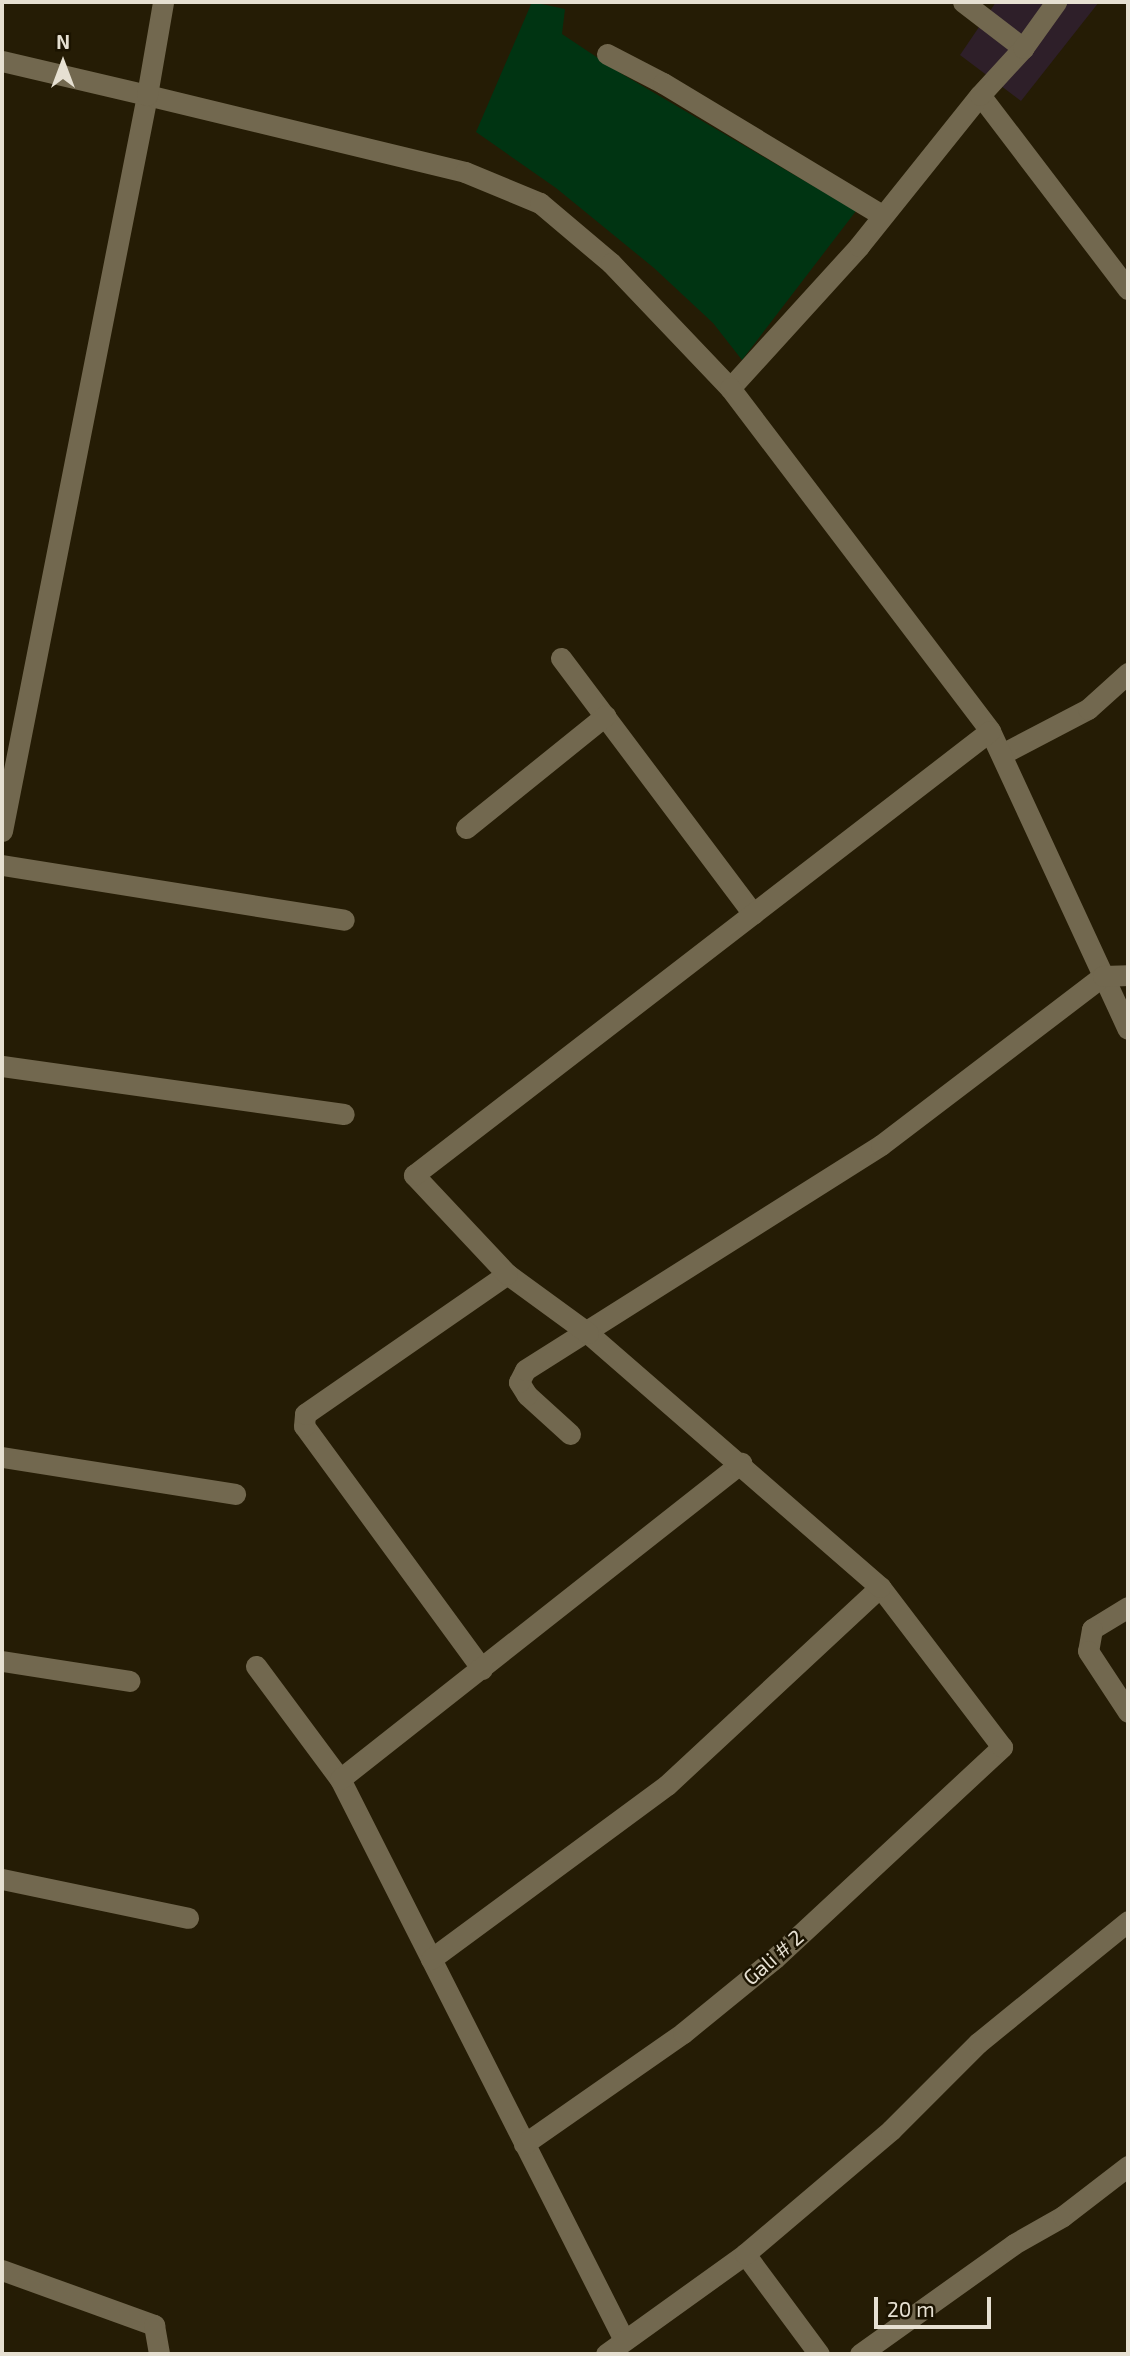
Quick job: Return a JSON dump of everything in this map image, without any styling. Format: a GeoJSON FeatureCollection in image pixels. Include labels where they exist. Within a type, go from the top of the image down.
{"type":"FeatureCollection","features":[{"type":"Feature","properties":{"kind":"street"},"geometry":{"type":"LineString","coordinates":[[2,831],[163,2]]}},
{"type":"Feature","properties":{"kind":"street"},"geometry":{"type":"LineString","coordinates":[[963,2],[1023,48]]}},
{"type":"Feature","properties":{"kind":"street"},"geometry":{"type":"LineString","coordinates":[[730,388],[882,215],[980,95],[1023,48],[1055,2]]}},
{"type":"Feature","properties":{"kind":"street"},"geometry":{"type":"LineString","coordinates":[[607,54],[663,83],[882,215]]}},
{"type":"Feature","properties":{"kind":"street"},"geometry":{"type":"LineString","coordinates":[[2,61],[465,172],[540,203],[611,263],[730,388],[990,731],[1128,1029]]}},
{"type":"Feature","properties":{"kind":"street"},"geometry":{"type":"LineString","coordinates":[[980,95],[1128,289]]}},
{"type":"Feature","properties":{"kind":"street"},"geometry":{"type":"LineString","coordinates":[[561,658],[753,914]]}},
{"type":"Feature","properties":{"kind":"street"},"geometry":{"type":"LineString","coordinates":[[1002,754],[1088,709],[1128,673]]}},
{"type":"Feature","properties":{"kind":"street"},"geometry":{"type":"LineString","coordinates":[[466,828],[605,716]]}},
{"type":"Feature","properties":{"kind":"street"},"geometry":{"type":"LineString","coordinates":[[431,1959],[667,1785],[880,1587],[741,1463],[588,1333],[507,1274],[414,1175],[990,731]]}},
{"type":"Feature","properties":{"kind":"street"},"geometry":{"type":"LineString","coordinates":[[2,865],[344,920]]}},
{"type":"Feature","properties":{"kind":"street"},"geometry":{"type":"LineString","coordinates":[[570,1434],[519,1382],[525,1370],[588,1333],[881,1145],[1103,975],[1128,975]]}},
{"type":"Feature","properties":{"kind":"street"},"geometry":{"type":"LineString","coordinates":[[2,1066],[344,1114]]}},
{"type":"Feature","properties":{"kind":"street"},"geometry":{"type":"LineString","coordinates":[[482,1669],[303,1426],[305,1414],[507,1274]]}},
{"type":"Feature","properties":{"kind":"street"},"geometry":{"type":"LineString","coordinates":[[2,1457],[235,1494]]}},
{"type":"Feature","properties":{"kind":"street"},"geometry":{"type":"LineString","coordinates":[[340,1779],[741,1463]]}},
{"type":"Feature","properties":{"kind":"street","name":"Gali # 2"},"geometry":{"type":"LineString","coordinates":[[524,2144],[683,2033],[775,1958],[1002,1747],[880,1587]]}},
{"type":"Feature","properties":{"kind":"street"},"geometry":{"type":"LineString","coordinates":[[1128,1607],[1092,1629],[1088,1651],[1128,1712]]}},
{"type":"Feature","properties":{"kind":"street"},"geometry":{"type":"LineString","coordinates":[[2,1661],[129,1681]]}},
{"type":"Feature","properties":{"kind":"street"},"geometry":{"type":"LineString","coordinates":[[256,1666],[340,1779],[624,2340]]}},
{"type":"Feature","properties":{"kind":"street"},"geometry":{"type":"LineString","coordinates":[[2,1879],[188,1917]]}},
{"type":"Feature","properties":{"kind":"street"},"geometry":{"type":"LineString","coordinates":[[606,2354],[745,2254],[891,2130],[978,2043],[1128,1921]]}},
{"type":"Feature","properties":{"kind":"street"},"geometry":{"type":"LineString","coordinates":[[860,2354],[1014,2244],[1063,2216],[1128,2166]]}},
{"type":"Feature","properties":{"kind":"street"},"geometry":{"type":"LineString","coordinates":[[745,2254],[819,2354]]}},
{"type":"Feature","properties":{"kind":"street"},"geometry":{"type":"LineString","coordinates":[[2,2270],[154,2325],[159,2354]]}},
{"type":"Feature","properties":{"kind":"shaded area"},"geometry":{"type":"Polygon","coordinates":[[[996,2],[1099,2],[1021,101],[960,55],[996,2]]]}},
{"type":"Feature","properties":{"kind":"green space"},"geometry":{"type":"Polygon","coordinates":[[[532,2],[565,9],[562,34],[622,74],[856,211],[742,360],[713,323],[654,268],[556,188],[476,132],[532,2]]]}}]}
